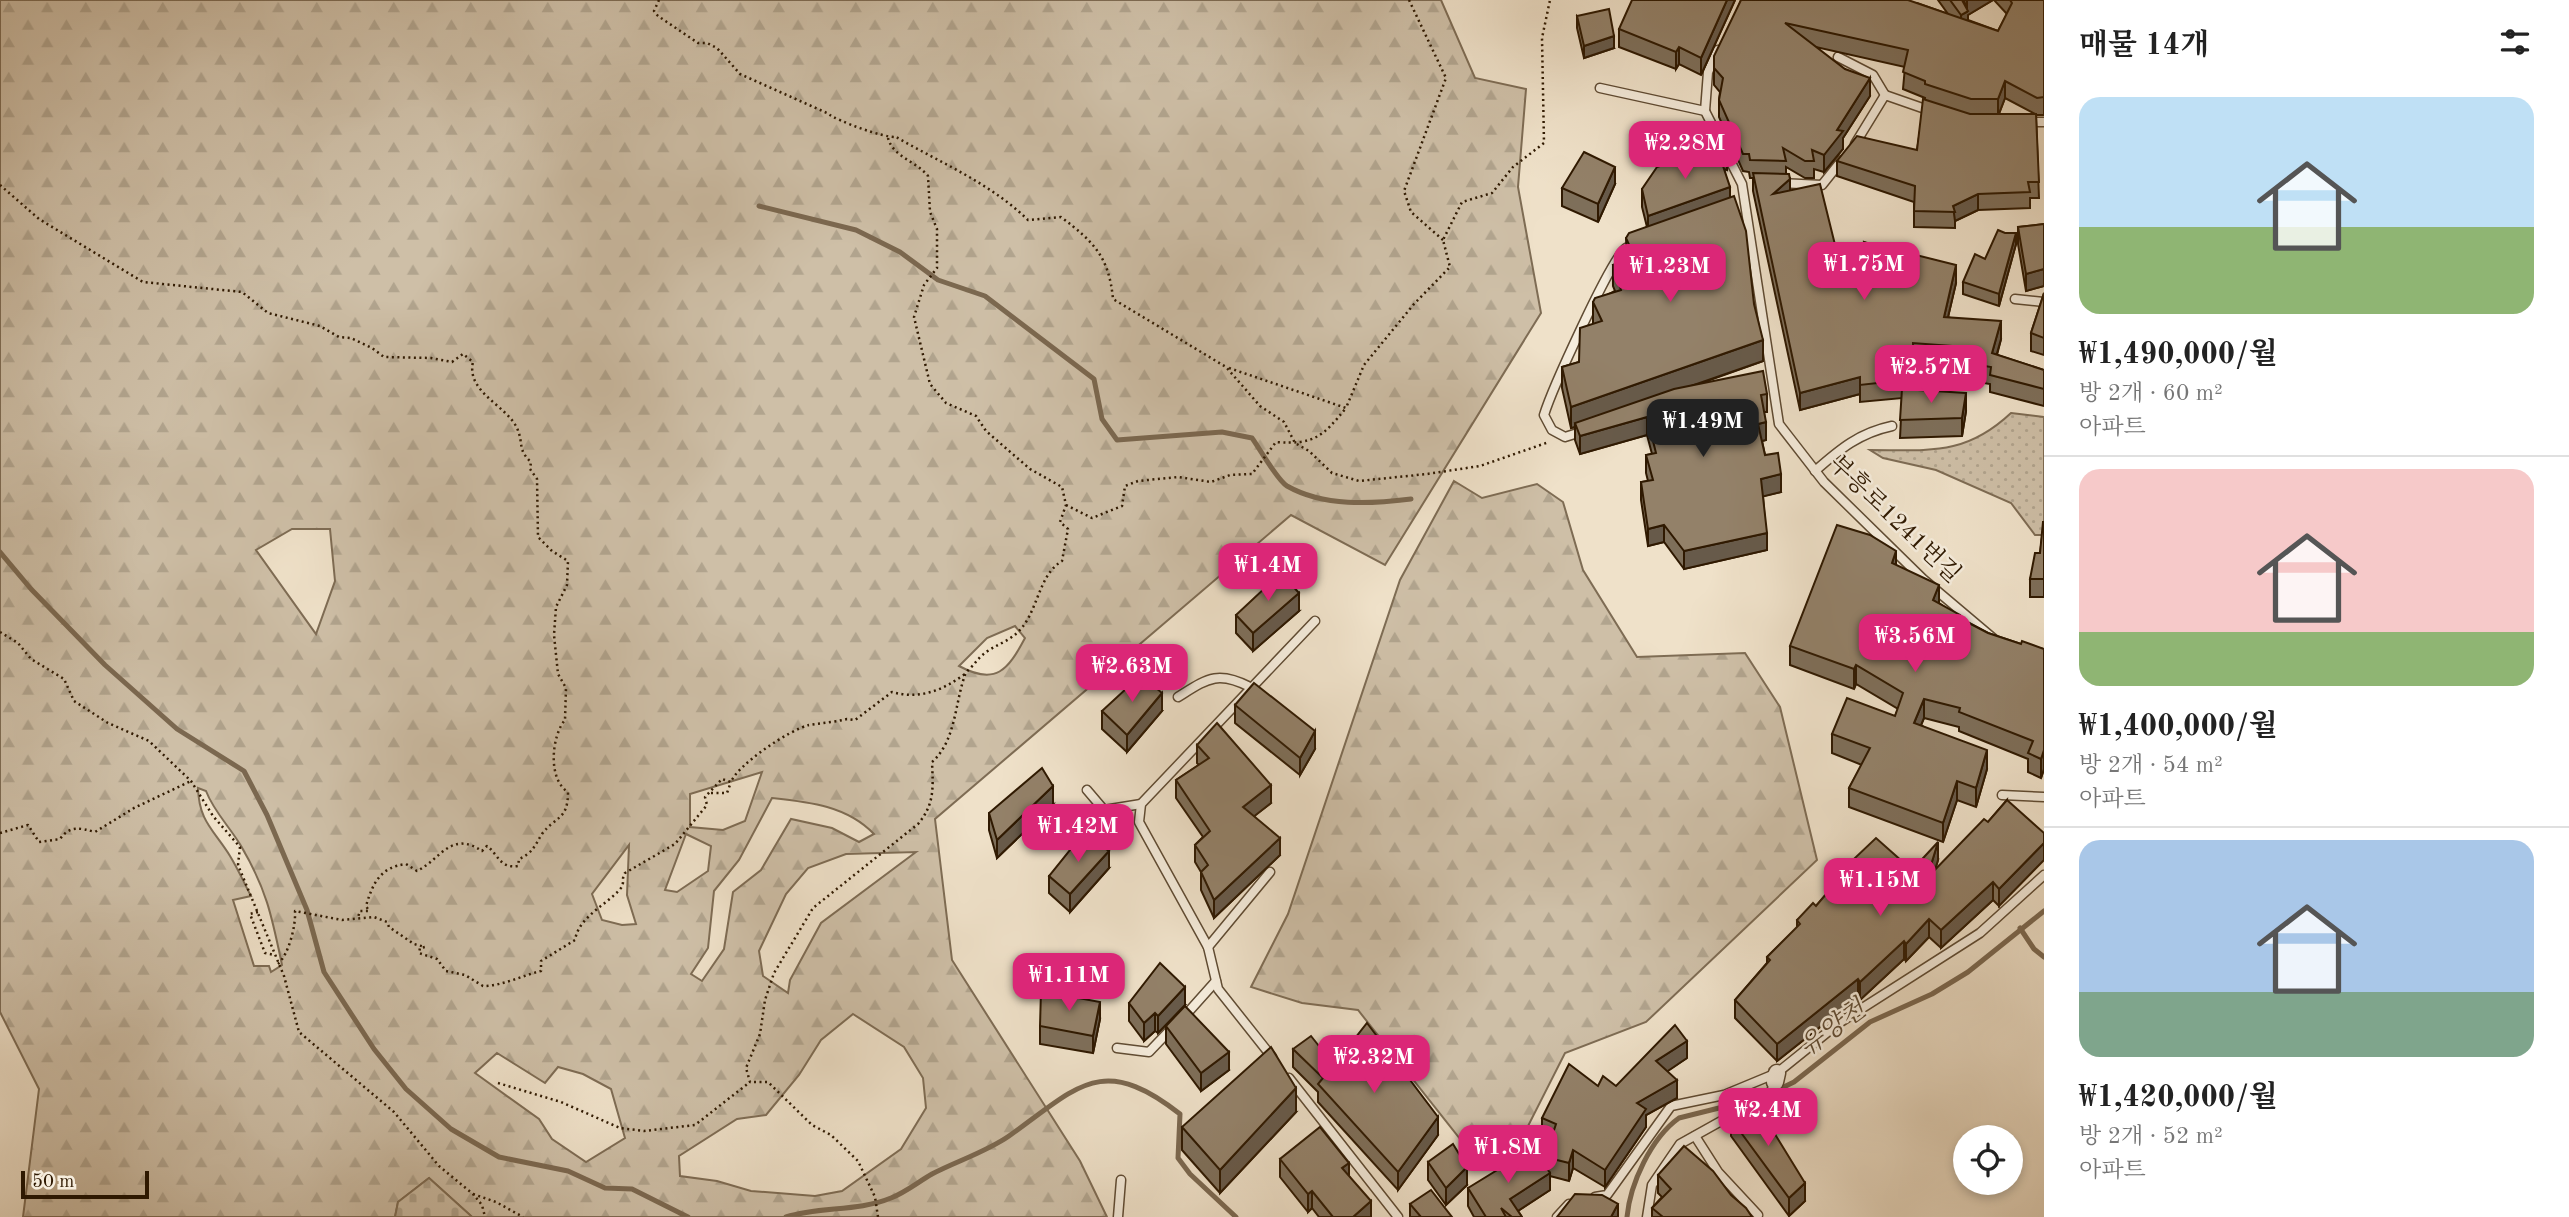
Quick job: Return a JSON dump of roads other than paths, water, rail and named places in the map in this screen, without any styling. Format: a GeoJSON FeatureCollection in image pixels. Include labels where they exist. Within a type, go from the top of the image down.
{"type":"FeatureCollection","features":[{"type":"Feature","properties":{"kind":"lane"},"geometry":{"type":"LineString","coordinates":[[1600,88],[1705,111],[1708,72],[1725,36]]}},
{"type":"Feature","properties":{"kind":"lane"},"geometry":{"type":"LineString","coordinates":[[1838,57],[1873,75],[1885,95],[1946,115]]}},
{"type":"Feature","properties":{"kind":"lane"},"geometry":{"type":"LineString","coordinates":[[1772,183],[1822,185],[1854,145],[1885,95]]}},
{"type":"Feature","properties":{"kind":"lane","name":"부흥로1241번길"},"geometry":{"type":"LineString","coordinates":[[1705,111],[1742,184],[1768,369],[1779,425],[1815,471],[1923,579],[1997,641],[2010,645]]}},
{"type":"Feature","properties":{"kind":"lane"},"geometry":{"type":"LineString","coordinates":[[2019,122],[2044,122]]}},
{"type":"Feature","properties":{"kind":"lane"},"geometry":{"type":"LineString","coordinates":[[1742,184],[1752,184]]}},
{"type":"Feature","properties":{"kind":"lane"},"geometry":{"type":"LineString","coordinates":[[1736,210],[1745,207]]}},
{"type":"Feature","properties":{"kind":"lane"},"geometry":{"type":"LineString","coordinates":[[1591,429],[1565,437],[1552,430],[1544,415],[1552,389],[1624,249],[1649,240]]}},
{"type":"Feature","properties":{"kind":"lane"},"geometry":{"type":"LineString","coordinates":[[2015,299],[2044,302]]}},
{"type":"Feature","properties":{"kind":"lane"},"geometry":{"type":"LineString","coordinates":[[1756,373],[1768,369]]}},
{"type":"Feature","properties":{"kind":"lane"},"geometry":{"type":"LineString","coordinates":[[1815,471],[1844,445],[1868,431],[1892,426]]}},
{"type":"Feature","properties":{"kind":"lane"},"geometry":{"type":"LineString","coordinates":[[1277,1063],[1218,989],[1208,947],[1139,822],[1141,804],[1315,621]]}},
{"type":"Feature","properties":{"kind":"lane"},"geometry":{"type":"LineString","coordinates":[[1178,697],[1209,678],[1230,677],[1250,687]]}},
{"type":"Feature","properties":{"kind":"lane"},"geometry":{"type":"LineString","coordinates":[[1087,790],[1104,810]]}},
{"type":"Feature","properties":{"kind":"lane"},"geometry":{"type":"LineString","coordinates":[[2001,795],[2044,797]]}},
{"type":"Feature","properties":{"kind":"lane"},"geometry":{"type":"LineString","coordinates":[[1077,822],[1104,810],[1141,804]]}},
{"type":"Feature","properties":{"kind":"lane"},"geometry":{"type":"LineString","coordinates":[[1208,947],[1270,872]]}},
{"type":"Feature","properties":{"kind":"lane"},"geometry":{"type":"LineString","coordinates":[[1557,1217],[1568,1204],[1607,1195],[1671,1106],[1724,1095],[1776,1078],[1839,1023],[1980,933],[2044,874]]}},
{"type":"Feature","properties":{"kind":"lane"},"geometry":{"type":"LineString","coordinates":[[1117,1048],[1149,1052],[1216,981]]}},
{"type":"Feature","properties":{"kind":"lane"},"geometry":{"type":"LineString","coordinates":[[1286,1074],[1398,1217]]}},
{"type":"Feature","properties":{"kind":"lane"},"geometry":{"type":"LineString","coordinates":[[1647,1217],[1652,1185],[1680,1144],[1723,1120],[1765,1107],[1776,1078]]}},
{"type":"Feature","properties":{"kind":"lane"},"geometry":{"type":"LineString","coordinates":[[1695,1136],[1718,1172],[1758,1215]]}},
{"type":"Feature","properties":{"kind":"lane"},"geometry":{"type":"LineString","coordinates":[[1118,1217],[1121,1180]]}},
{"type":"Feature","properties":{"kind":"waterway"},"geometry":{"type":"LineString","coordinates":[[759,206],[856,230],[900,252],[938,280],[985,296],[1094,379],[1102,419],[1117,440],[1222,432],[1252,438],[1283,483],[1301,493],[1348,502],[1411,499]]}},
{"type":"Feature","properties":{"kind":"waterway"},"geometry":{"type":"LineString","coordinates":[[0,552],[31,589],[105,665],[177,729],[244,771],[267,815],[307,910],[324,972],[374,1049],[406,1089],[451,1129],[499,1157],[568,1171],[605,1188],[632,1189],[688,1217]]}},
{"type":"Feature","properties":{"kind":"waterway","name":"유양천"},"geometry":{"type":"LineString","coordinates":[[1627,1217],[1632,1190],[1651,1149],[1659,1137],[1679,1118],[1763,1097],[1794,1082],[1870,1022],[1932,994],[1968,972],[2044,911]]}},
{"type":"Feature","properties":{"kind":"waterway"},"geometry":{"type":"LineString","coordinates":[[2020,928],[2034,949],[2044,957]]}},
{"type":"Feature","properties":{"kind":"waterway"},"geometry":{"type":"LineString","coordinates":[[786,1217],[865,1205],[891,1198],[932,1174],[1000,1142],[1072,1092],[1090,1084],[1109,1081],[1130,1085],[1153,1095],[1180,1114],[1178,1158],[1190,1174],[1236,1217]]}}]}
